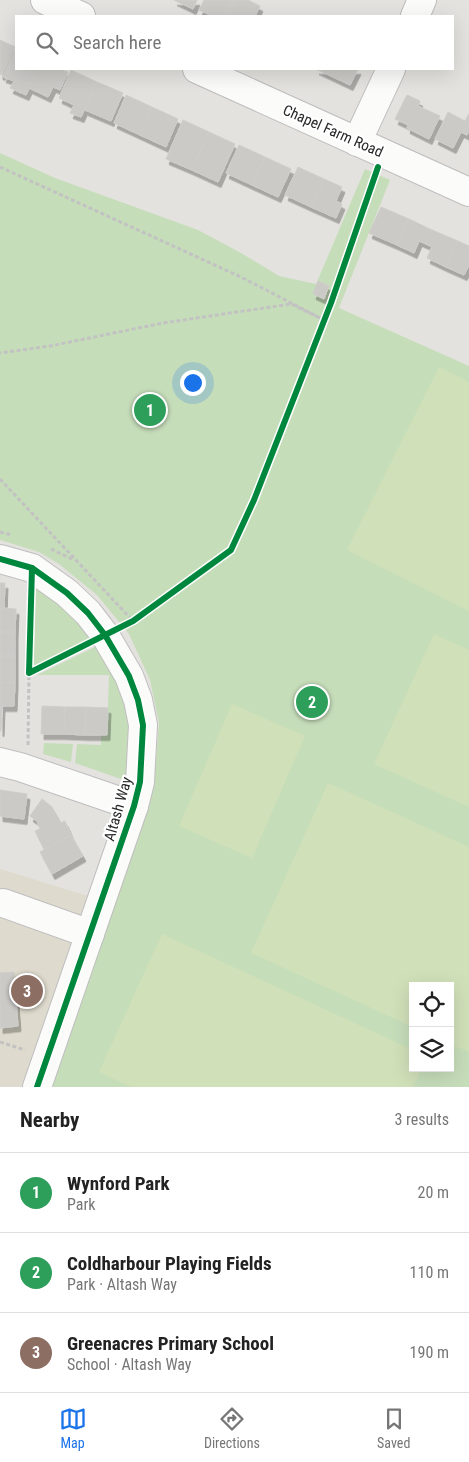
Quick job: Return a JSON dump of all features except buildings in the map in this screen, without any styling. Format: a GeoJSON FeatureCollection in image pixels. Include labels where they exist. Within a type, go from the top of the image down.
{"type":"FeatureCollection","features":[{"type":"Feature","properties":{"kind":"street"},"geometry":{"type":"LineString","coordinates":[[45,0],[79,15]]}},
{"type":"Feature","properties":{"kind":"street"},"geometry":{"type":"LineString","coordinates":[[415,15],[422,0]]}},
{"type":"Feature","properties":{"kind":"street","name":"Chapel Farm Road"},"geometry":{"type":"LineString","coordinates":[[199,70],[469,192]]}},
{"type":"Feature","properties":{"kind":"street"},"geometry":{"type":"LineString","coordinates":[[357,142],[390,70]]}},
{"type":"Feature","properties":{"kind":"street","name":"Altash Way"},"geometry":{"type":"LineString","coordinates":[[0,559],[32,568],[67,593],[88,612],[105,635],[129,676],[138,700],[143,724],[140,782],[134,806],[37,1087]]}},
{"type":"Feature","properties":{"kind":"street"},"geometry":{"type":"LineString","coordinates":[[0,762],[28,769],[134,806]]}},
{"type":"Feature","properties":{"kind":"street"},"geometry":{"type":"LineString","coordinates":[[3,904],[90,934]]}},
{"type":"Feature","properties":{"kind":"path"},"geometry":{"type":"LineString","coordinates":[[0,167],[232,272],[324,320]]}},
{"type":"Feature","properties":{"kind":"path"},"geometry":{"type":"LineString","coordinates":[[29,673],[133,621],[231,550],[254,500],[331,303],[378,167]]}},
{"type":"Feature","properties":{"kind":"path"},"geometry":{"type":"LineString","coordinates":[[0,353],[50,346],[163,323],[291,304],[324,320]]}},
{"type":"Feature","properties":{"kind":"path"},"geometry":{"type":"LineString","coordinates":[[0,479],[133,621]]}},
{"type":"Feature","properties":{"kind":"path"},"geometry":{"type":"LineString","coordinates":[[28,769],[32,568]]}},
{"type":"Feature","properties":{"kind":"shaded area"},"geometry":{"type":"Polygon","coordinates":[[[0,869],[88,896],[21,1087],[0,1087],[0,869]]]}},
{"type":"Feature","properties":{"kind":"green space"},"geometry":{"type":"Polygon","coordinates":[[[0,153],[55,178],[198,230],[279,276],[316,284],[365,169],[390,180],[339,308],[469,366],[469,1087],[46,1087],[154,785],[159,723],[150,680],[129,634],[97,595],[59,564],[39,552],[0,540],[0,153]]]}},
{"type":"Feature","properties":{"kind":"green space"},"geometry":{"type":"Polygon","coordinates":[[[439,367],[469,382],[469,611],[347,550],[439,367]]]}},
{"type":"Feature","properties":{"kind":"green space"},"geometry":{"type":"Polygon","coordinates":[[[36,588],[65,606],[94,637],[32,669],[36,588]]]}},
{"type":"Feature","properties":{"kind":"green space"},"geometry":{"type":"Polygon","coordinates":[[[434,634],[469,650],[469,807],[374,764],[434,634]]]}},
{"type":"Feature","properties":{"kind":"green space"},"geometry":{"type":"Polygon","coordinates":[[[99,645],[125,698],[130,723],[129,777],[121,779],[75,763],[77,744],[101,745],[101,735],[107,735],[109,675],[37,675],[99,645]]]}},
{"type":"Feature","properties":{"kind":"green space"},"geometry":{"type":"Polygon","coordinates":[[[232,704],[305,736],[252,858],[179,826],[232,704]]]}},
{"type":"Feature","properties":{"kind":"green space"},"geometry":{"type":"Polygon","coordinates":[[[44,743],[73,744],[71,762],[43,754],[44,743]]]}},
{"type":"Feature","properties":{"kind":"green space"},"geometry":{"type":"Polygon","coordinates":[[[328,783],[469,847],[469,1052],[454,1046],[454,982],[409,982],[409,1025],[251,953],[328,783]]]}},
{"type":"Feature","properties":{"kind":"green space"},"geometry":{"type":"Polygon","coordinates":[[[162,934],[409,1048],[409,1072],[420,1072],[413,1087],[131,1087],[99,1072],[162,934]]]}},
{"type":"Feature","properties":{"kind":"cycle path"},"geometry":{"type":"LineString","coordinates":[[32,568],[29,673],[133,621],[231,550],[254,500],[331,303],[378,167]]}},
{"type":"Feature","properties":{"kind":"cycle path"},"geometry":{"type":"LineString","coordinates":[[0,559],[32,568],[67,593],[88,613],[105,635],[129,676],[138,700],[143,725],[140,782],[134,806],[37,1087]]}},
{"type":"Feature","properties":{"kind":"place","name":"Wynford Park"},"geometry":{"type":"Point","coordinates":[150,410]}},
{"type":"Feature","properties":{"kind":"place","name":"Coldharbour Playing Fields"},"geometry":{"type":"Point","coordinates":[312,702]}},
{"type":"Feature","properties":{"kind":"place","name":"Greenacres Primary School"},"geometry":{"type":"Point","coordinates":[27,991]}}]}
